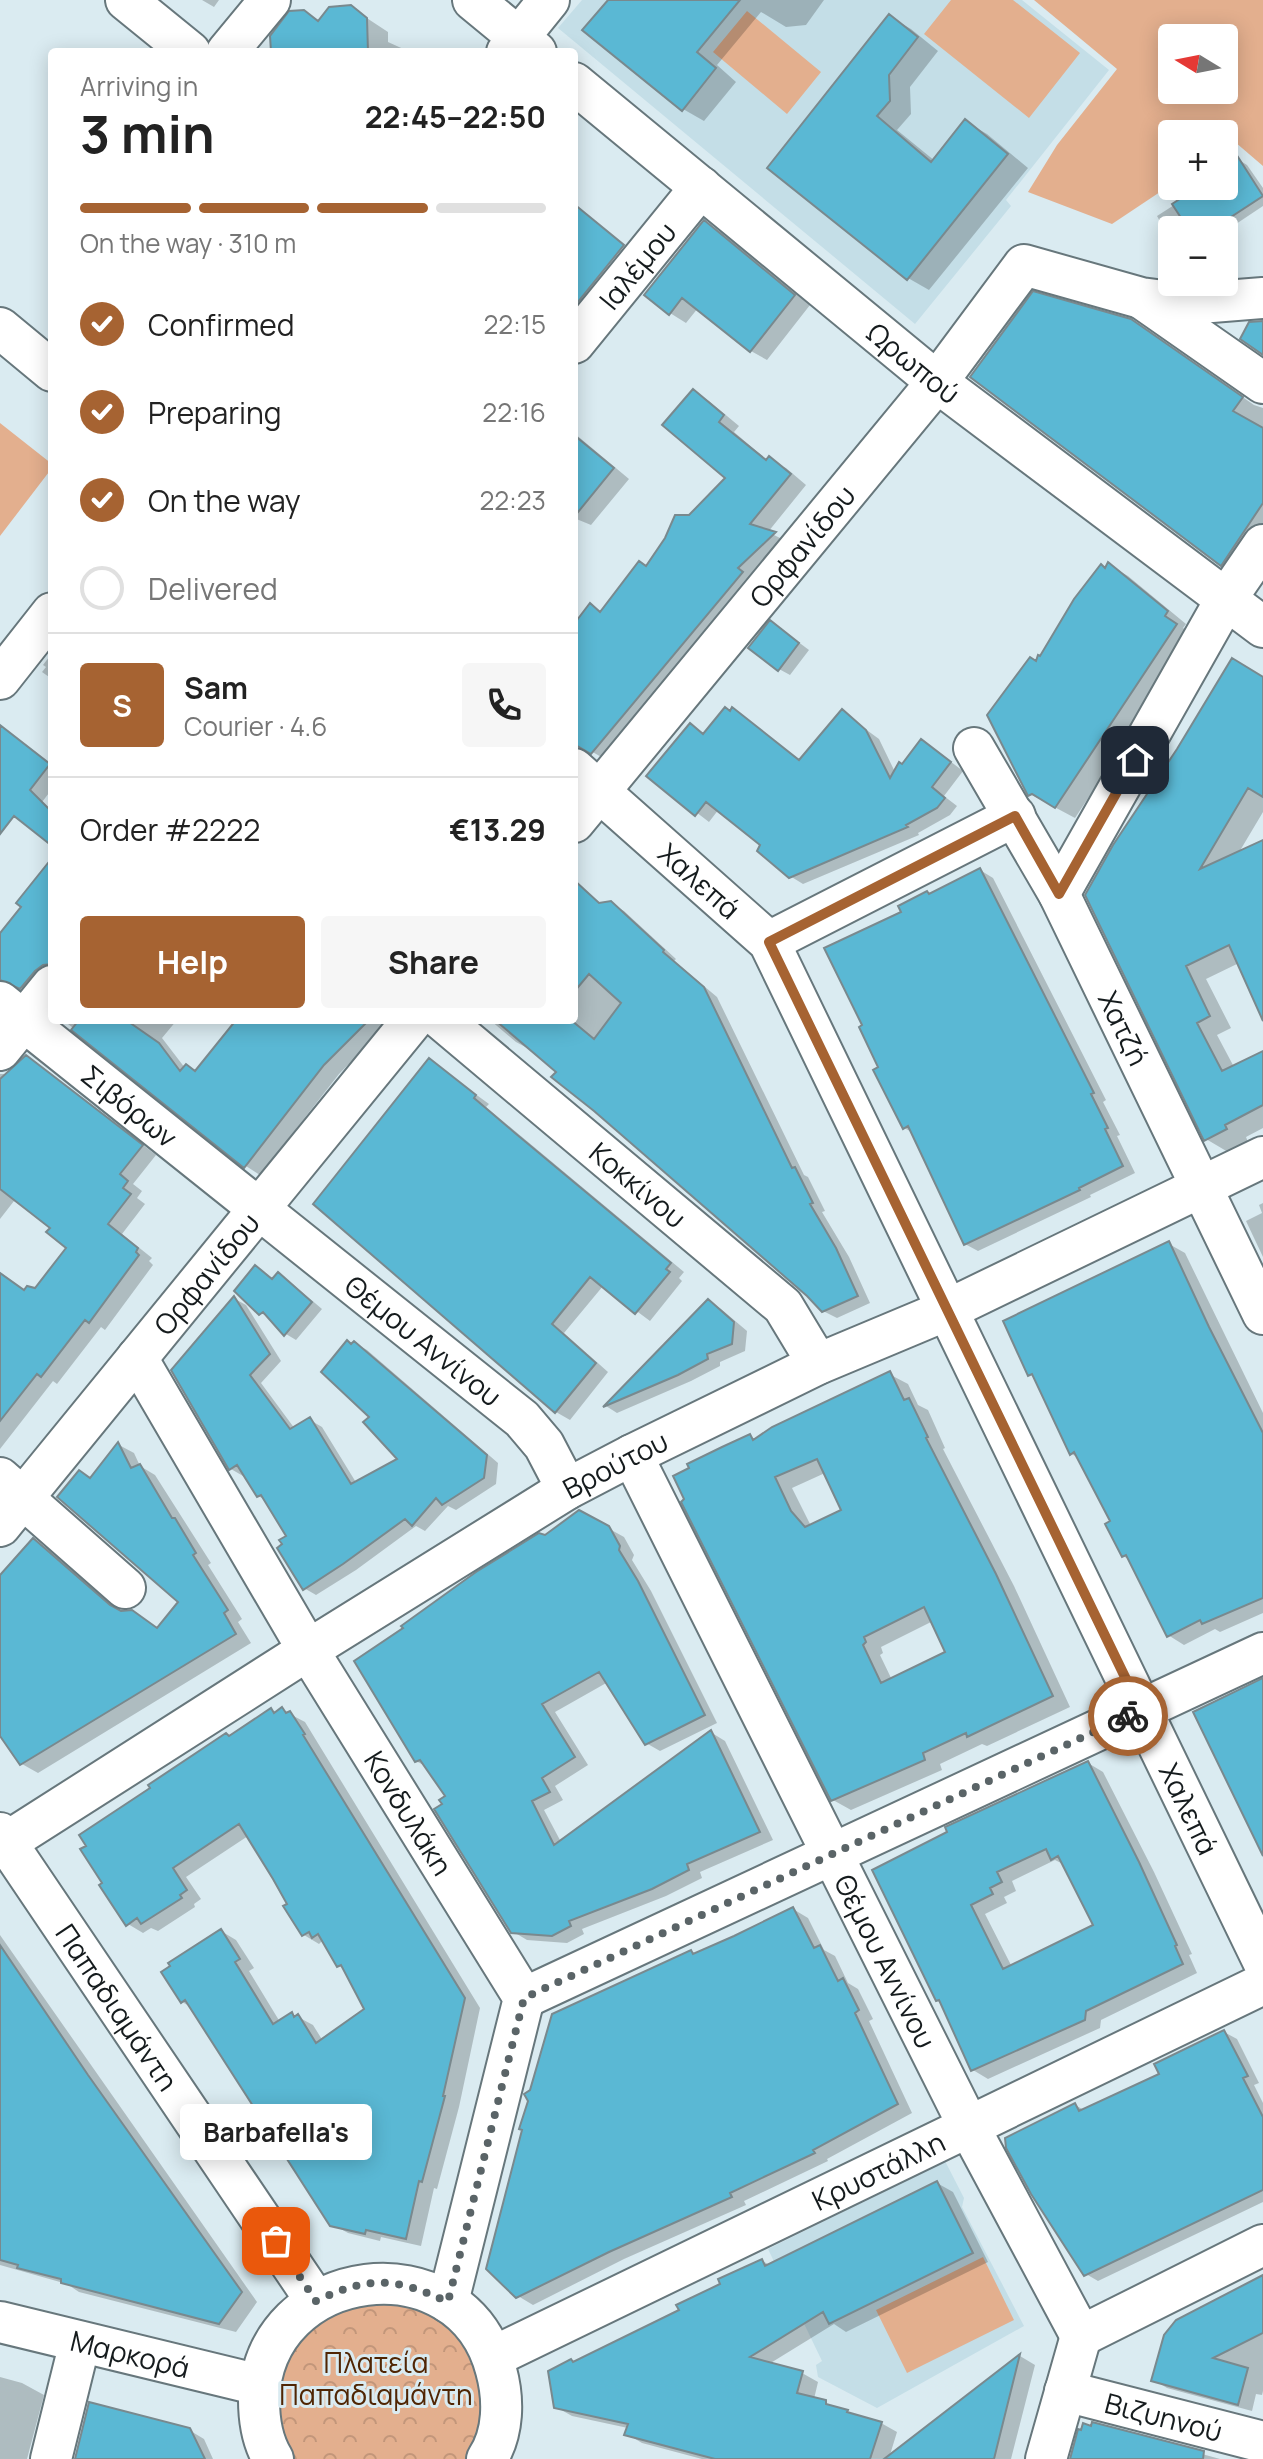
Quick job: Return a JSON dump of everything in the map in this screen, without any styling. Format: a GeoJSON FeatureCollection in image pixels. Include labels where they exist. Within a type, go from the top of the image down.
{"type":"FeatureCollection","features":[{"type":"Feature","properties":{"kind":"street"},"geometry":{"type":"LineString","coordinates":[[126,0],[185,48]]}},
{"type":"Feature","properties":{"kind":"street"},"geometry":{"type":"LineString","coordinates":[[230,48],[270,0]]}},
{"type":"Feature","properties":{"kind":"street"},"geometry":{"type":"LineString","coordinates":[[473,0],[521,47],[549,0]]}},
{"type":"Feature","properties":{"kind":"street","name":"Ωρωπού"},"geometry":{"type":"LineString","coordinates":[[578,86],[937,382],[1263,627]]}},
{"type":"Feature","properties":{"kind":"street","name":"Ιαλέμου"},"geometry":{"type":"LineString","coordinates":[[578,338],[701,187]]}},
{"type":"Feature","properties":{"kind":"street","name":"Ορφανίδου"},"geometry":{"type":"LineString","coordinates":[[578,809],[587,780],[937,382],[1024,265],[1141,298]]}},
{"type":"Feature","properties":{"kind":"street"},"geometry":{"type":"LineString","coordinates":[[1141,298],[1187,304],[1263,298]]}},
{"type":"Feature","properties":{"kind":"street"},"geometry":{"type":"LineString","coordinates":[[1141,298],[1263,383]]}},
{"type":"Feature","properties":{"kind":"street"},"geometry":{"type":"LineString","coordinates":[[0,328],[48,368]]}},
{"type":"Feature","properties":{"kind":"street"},"geometry":{"type":"LineString","coordinates":[[1059,894],[1226,599],[1263,545]]}},
{"type":"Feature","properties":{"kind":"street"},"geometry":{"type":"LineString","coordinates":[[0,679],[48,618]]}},
{"type":"Feature","properties":{"kind":"street","name":"Χατζή"},"geometry":{"type":"LineString","coordinates":[[974,748],[1059,894],[1263,1314]]}},
{"type":"Feature","properties":{"kind":"street","name":"Χαλεπά"},"geometry":{"type":"LineString","coordinates":[[587,780],[769,942],[1263,1961]]}},
{"type":"Feature","properties":{"kind":"street"},"geometry":{"type":"LineString","coordinates":[[769,942],[1015,816]]}},
{"type":"Feature","properties":{"kind":"street"},"geometry":{"type":"LineString","coordinates":[[8,1025],[48,990]]}},
{"type":"Feature","properties":{"kind":"street","name":"Ορφανίδου"},"geometry":{"type":"LineString","coordinates":[[8,1500],[137,1358],[410,1024]]}},
{"type":"Feature","properties":{"kind":"street","name":"Κοκκίνου"},"geometry":{"type":"LineString","coordinates":[[447,1024],[783,1306],[818,1364]]}},
{"type":"Feature","properties":{"kind":"street","name":"Σιβόρων"},"geometry":{"type":"LineString","coordinates":[[8,1025],[258,1209]]}},
{"type":"Feature","properties":{"kind":"street","name":"Βρούτου"},"geometry":{"type":"LineString","coordinates":[[3,1838],[567,1489],[818,1364],[947,1310],[1263,1157]]}},
{"type":"Feature","properties":{"kind":"street","name":"Θέμου Αννίνου"},"geometry":{"type":"LineString","coordinates":[[258,1209],[522,1419],[544,1445],[567,1489]]}},
{"type":"Feature","properties":{"kind":"street","name":"Κονδυλάκη"},"geometry":{"type":"LineString","coordinates":[[137,1358],[308,1650],[524,1998]]}},
{"type":"Feature","properties":{"kind":"street","name":"Θέμου Αννίνου"},"geometry":{"type":"LineString","coordinates":[[632,1455],[969,2127],[1081,2336]]}},
{"type":"Feature","properties":{"kind":"street"},"geometry":{"type":"LineString","coordinates":[[8,1500],[125,1588]]}},
{"type":"Feature","properties":{"kind":"street"},"geometry":{"type":"LineString","coordinates":[[448,2302],[524,1998],[1263,1653]]}},
{"type":"Feature","properties":{"kind":"street","name":"Παπαδιαμάντη"},"geometry":{"type":"LineString","coordinates":[[3,1838],[316,2301]]}},
{"type":"Feature","properties":{"kind":"street","name":"Κρυστάλλη"},"geometry":{"type":"LineString","coordinates":[[493,2357],[1263,1984]]}},
{"type":"Feature","properties":{"kind":"street"},"geometry":{"type":"LineString","coordinates":[[1081,2336],[1263,2245]]}},
{"type":"Feature","properties":{"kind":"street"},"geometry":{"type":"LineString","coordinates":[[273,2459],[267,2450],[259,2418],[260,2385],[266,2359],[278,2336],[295,2316],[316,2301],[348,2286],[382,2282],[416,2287],[448,2302],[482,2336],[493,2357],[501,2388],[500,2456]]}},
{"type":"Feature","properties":{"kind":"street","name":"Μαρκορά"},"geometry":{"type":"LineString","coordinates":[[0,2322],[260,2385]]}},
{"type":"Feature","properties":{"kind":"street","name":"Βιζυηνού"},"geometry":{"type":"LineString","coordinates":[[1046,2459],[1081,2336]]}},
{"type":"Feature","properties":{"kind":"street"},"geometry":{"type":"LineString","coordinates":[[51,2459],[80,2342]]}},
{"type":"Feature","properties":{"kind":"street","name":"Βιζυηνού"},"geometry":{"type":"LineString","coordinates":[[1065,2391],[1263,2442]]}},
{"type":"Feature","properties":{"kind":"shaded area"},"geometry":{"type":"Polygon","coordinates":[[[582,0],[1022,0],[1109,70],[1006,200],[1011,206],[915,324],[558,28],[582,0]]]}},
{"type":"Feature","properties":{"kind":"shaded area"},"geometry":{"type":"Polygon","coordinates":[[[945,2161],[964,2198],[962,2207],[1024,2326],[877,2408],[818,2377],[816,2365],[822,2361],[768,2249],[945,2161]]]}},
{"type":"Feature","properties":{"kind":"green space"},"geometry":{"type":"Polygon","coordinates":[[[951,0],[1013,0],[1080,53],[1029,118],[924,34],[951,0]]]}},
{"type":"Feature","properties":{"kind":"green space"},"geometry":{"type":"Polygon","coordinates":[[[1034,0],[1263,0],[1263,166],[1238,145],[1238,120],[1158,120],[1158,193],[1112,224],[1028,192],[1057,145],[1117,69],[1034,0]]]}},
{"type":"Feature","properties":{"kind":"green space"},"geometry":{"type":"Polygon","coordinates":[[[747,11],[821,72],[787,114],[713,52],[747,11]]]}},
{"type":"Feature","properties":{"kind":"green space"},"geometry":{"type":"Polygon","coordinates":[[[0,423],[48,461],[48,473],[0,536],[0,423]]]}},
{"type":"Feature","properties":{"kind":"green space"},"geometry":{"type":"Polygon","coordinates":[[[983,2257],[1014,2320],[907,2373],[876,2310],[983,2257]]]}},
{"type":"Feature","properties":{"kind":"green space","name":"Πλατεία Παπαδιαμάντη"},"geometry":{"type":"Polygon","coordinates":[[[392,2298],[440,2318],[460,2337],[481,2386],[482,2412],[477,2439],[467,2459],[285,2459],[272,2382],[316,2317],[392,2298]]]}},
{"type":"Feature","properties":{"kind":"building"},"geometry":{"type":"Polygon","coordinates":[[[608,0],[740,0],[697,52],[716,68],[682,111],[582,30],[608,0]]]}},
{"type":"Feature","properties":{"kind":"building"},"geometry":{"type":"Polygon","coordinates":[[[351,5],[367,18],[368,48],[271,48],[270,36],[289,11],[304,10],[318,21],[329,7],[351,5]]]}},
{"type":"Feature","properties":{"kind":"building"},"geometry":{"type":"Polygon","coordinates":[[[889,14],[918,37],[889,75],[890,101],[877,116],[931,162],[965,119],[1008,154],[907,280],[767,168],[889,14]]]}},
{"type":"Feature","properties":{"kind":"building"},"geometry":{"type":"Polygon","coordinates":[[[1238,157],[1263,196],[1232,216],[1180,216],[1172,204],[1178,200],[1238,200],[1238,157]]]}},
{"type":"Feature","properties":{"kind":"building"},"geometry":{"type":"Polygon","coordinates":[[[578,207],[624,245],[578,302],[578,207]]]}},
{"type":"Feature","properties":{"kind":"building"},"geometry":{"type":"Polygon","coordinates":[[[704,220],[795,295],[750,352],[682,298],[669,315],[644,295],[704,220]]]}},
{"type":"Feature","properties":{"kind":"building"},"geometry":{"type":"Polygon","coordinates":[[[1033,291],[1131,319],[1243,397],[1233,411],[1263,428],[1263,503],[1221,566],[970,377],[1033,291]]]}},
{"type":"Feature","properties":{"kind":"building"},"geometry":{"type":"Polygon","coordinates":[[[1263,321],[1263,355],[1240,339],[1249,322],[1263,321]]]}},
{"type":"Feature","properties":{"kind":"building"},"geometry":{"type":"Polygon","coordinates":[[[693,389],[724,415],[719,422],[766,460],[769,456],[791,474],[750,524],[776,532],[738,568],[743,572],[591,754],[578,746],[578,619],[590,603],[600,612],[639,561],[646,566],[665,538],[675,515],[689,515],[725,478],[662,425],[693,389]]]}},
{"type":"Feature","properties":{"kind":"building"},"geometry":{"type":"Polygon","coordinates":[[[578,438],[614,468],[578,512],[578,438]]]}},
{"type":"Feature","properties":{"kind":"building"},"geometry":{"type":"Polygon","coordinates":[[[1108,562],[1168,611],[1165,616],[1177,624],[1055,808],[1032,794],[1028,796],[987,715],[1030,657],[1036,661],[1040,656],[1074,599],[1101,564],[1105,568],[1108,562]]]}},
{"type":"Feature","properties":{"kind":"building"},"geometry":{"type":"Polygon","coordinates":[[[770,620],[799,643],[778,671],[748,648],[770,620]]]}},
{"type":"Feature","properties":{"kind":"building"},"geometry":{"type":"Polygon","coordinates":[[[1232,658],[1263,677],[1263,797],[1248,788],[1200,869],[1263,840],[1263,1021],[1229,945],[1186,966],[1210,1016],[1197,1023],[1222,1071],[1263,1051],[1263,1105],[1225,1125],[1227,1129],[1204,1141],[1085,895],[1113,845],[1177,749],[1232,658]]]}},
{"type":"Feature","properties":{"kind":"building"},"geometry":{"type":"Polygon","coordinates":[[[725,707],[730,711],[732,707],[799,760],[842,709],[866,730],[890,778],[899,762],[902,764],[921,739],[951,762],[932,787],[945,798],[937,808],[906,825],[908,827],[789,878],[757,851],[760,845],[706,802],[695,816],[646,776],[690,723],[703,734],[725,707]]]}},
{"type":"Feature","properties":{"kind":"building"},"geometry":{"type":"Polygon","coordinates":[[[0,725],[48,762],[30,790],[48,808],[48,843],[14,816],[0,834],[0,725]]]}},
{"type":"Feature","properties":{"kind":"building"},"geometry":{"type":"Polygon","coordinates":[[[48,863],[48,964],[35,971],[20,989],[0,980],[0,933],[21,907],[16,903],[48,863]]]}},
{"type":"Feature","properties":{"kind":"building"},"geometry":{"type":"Polygon","coordinates":[[[980,868],[1094,1093],[1091,1094],[1123,1166],[964,1245],[908,1126],[903,1129],[873,1070],[878,1067],[859,1027],[862,1025],[824,948],[901,912],[898,906],[927,891],[929,894],[980,868]]]}},
{"type":"Feature","properties":{"kind":"building"},"geometry":{"type":"Polygon","coordinates":[[[578,884],[599,903],[611,901],[704,987],[858,1296],[822,1312],[594,1111],[551,1077],[556,1072],[500,1024],[576,1024],[594,1039],[621,1003],[589,974],[578,987],[578,884]]]}},
{"type":"Feature","properties":{"kind":"building"},"geometry":{"type":"Polygon","coordinates":[[[76,1024],[132,1024],[159,1043],[180,1071],[186,1064],[195,1071],[233,1024],[365,1024],[324,1065],[244,1168],[71,1030],[76,1024]]]}},
{"type":"Feature","properties":{"kind":"building"},"geometry":{"type":"Polygon","coordinates":[[[26,1055],[143,1145],[120,1174],[128,1181],[123,1188],[131,1194],[108,1224],[138,1248],[136,1252],[139,1255],[89,1323],[85,1320],[41,1377],[37,1374],[0,1421],[0,1273],[24,1290],[27,1286],[35,1288],[66,1248],[46,1232],[50,1228],[0,1189],[0,1079],[26,1055]]]}},
{"type":"Feature","properties":{"kind":"building"},"geometry":{"type":"Polygon","coordinates":[[[429,1058],[671,1263],[666,1269],[670,1272],[635,1314],[590,1277],[552,1324],[596,1363],[555,1413],[313,1204],[429,1058]]]}},
{"type":"Feature","properties":{"kind":"building"},"geometry":{"type":"Polygon","coordinates":[[[1169,1241],[1263,1433],[1263,1598],[1202,1624],[1200,1620],[1167,1637],[1126,1555],[1122,1557],[1105,1524],[1110,1521],[1074,1452],[1070,1455],[1032,1374],[1028,1376],[1003,1321],[1169,1241]]]}},
{"type":"Feature","properties":{"kind":"building"},"geometry":{"type":"Polygon","coordinates":[[[255,1265],[272,1279],[278,1272],[312,1302],[284,1336],[263,1312],[259,1315],[234,1291],[255,1265]]]}},
{"type":"Feature","properties":{"kind":"building"},"geometry":{"type":"Polygon","coordinates":[[[234,1296],[270,1354],[250,1375],[290,1429],[310,1417],[351,1484],[397,1459],[363,1422],[369,1417],[321,1372],[347,1340],[351,1344],[354,1341],[487,1455],[484,1478],[442,1505],[436,1498],[412,1526],[405,1519],[303,1590],[277,1548],[282,1544],[279,1540],[286,1536],[261,1495],[257,1497],[237,1465],[229,1470],[171,1370],[234,1296]]]}},
{"type":"Feature","properties":{"kind":"building"},"geometry":{"type":"Polygon","coordinates":[[[708,1299],[734,1322],[732,1344],[707,1354],[708,1359],[678,1375],[603,1407],[708,1299]]]}},
{"type":"Feature","properties":{"kind":"building"},"geometry":{"type":"Polygon","coordinates":[[[890,1371],[904,1400],[909,1398],[1053,1696],[967,1737],[966,1733],[923,1753],[925,1760],[831,1801],[681,1502],[684,1499],[673,1476],[689,1468],[687,1464],[750,1434],[753,1440],[772,1427],[890,1371]],[[817,1459],[775,1477],[791,1511],[805,1527],[841,1510],[817,1459]],[[924,1607],[864,1637],[866,1642],[863,1645],[881,1683],[945,1652],[924,1607]]]}},
{"type":"Feature","properties":{"kind":"building"},"geometry":{"type":"Polygon","coordinates":[[[118,1442],[131,1468],[140,1464],[172,1518],[175,1518],[196,1553],[193,1555],[228,1610],[224,1613],[236,1634],[20,1765],[0,1736],[0,1575],[33,1538],[110,1605],[121,1611],[132,1610],[157,1628],[178,1602],[57,1497],[79,1470],[90,1478],[118,1442]]]}},
{"type":"Feature","properties":{"kind":"building"},"geometry":{"type":"Polygon","coordinates":[[[579,1510],[609,1526],[705,1715],[645,1745],[599,1672],[542,1704],[575,1757],[542,1778],[550,1792],[532,1801],[554,1845],[711,1730],[760,1832],[687,1864],[689,1870],[652,1889],[569,1921],[571,1926],[552,1936],[511,1933],[434,1809],[442,1804],[439,1800],[445,1796],[420,1760],[415,1762],[354,1661],[476,1572],[539,1533],[545,1535],[579,1510]]]}},
{"type":"Feature","properties":{"kind":"building"},"geometry":{"type":"Polygon","coordinates":[[[1263,1678],[1263,1856],[1193,1712],[1263,1678]]]}},
{"type":"Feature","properties":{"kind":"building"},"geometry":{"type":"Polygon","coordinates":[[[282,1707],[286,1713],[290,1711],[305,1734],[465,1998],[445,2096],[422,2182],[419,2181],[406,2239],[330,2226],[185,2000],[181,2003],[161,1972],[170,1966],[168,1963],[221,1929],[240,1959],[235,1962],[273,2024],[292,2012],[294,2017],[298,2014],[316,2043],[364,2009],[341,1965],[337,1967],[318,1934],[312,1938],[309,1932],[302,1936],[283,1906],[287,1904],[273,1879],[239,1824],[173,1868],[187,1890],[180,1895],[182,1898],[141,1924],[137,1918],[126,1926],[80,1849],[86,1846],[79,1835],[150,1788],[148,1785],[226,1733],[229,1736],[271,1708],[274,1713],[282,1707]]]}},
{"type":"Feature","properties":{"kind":"building"},"geometry":{"type":"Polygon","coordinates":[[[1088,1761],[1139,1862],[1183,1964],[1086,2011],[1085,2020],[971,2071],[939,2000],[936,2001],[872,1870],[947,1832],[945,1827],[1088,1761]],[[1046,1849],[997,1872],[1002,1882],[990,1888],[993,1894],[971,1905],[1003,1969],[1093,1925],[1058,1856],[1051,1860],[1046,1849]]]}},
{"type":"Feature","properties":{"kind":"building"},"geometry":{"type":"Polygon","coordinates":[[[793,1907],[814,1948],[820,1945],[838,1981],[843,1978],[859,2010],[855,2013],[898,2104],[813,2150],[815,2153],[730,2193],[732,2197],[516,2298],[486,2269],[522,2130],[519,2129],[528,2101],[524,2094],[530,2090],[552,2014],[691,1950],[693,1954],[734,1936],[793,1907]]]}},
{"type":"Feature","properties":{"kind":"building"},"geometry":{"type":"Polygon","coordinates":[[[0,1945],[242,2292],[219,2324],[61,2283],[61,2279],[17,2268],[18,2265],[0,2260],[0,1945]]]}},
{"type":"Feature","properties":{"kind":"building"},"geometry":{"type":"Polygon","coordinates":[[[1224,2030],[1248,2076],[1243,2078],[1263,2117],[1263,2190],[1084,2276],[1031,2194],[1006,2148],[1005,2138],[1075,2103],[1079,2111],[1159,2074],[1154,2064],[1224,2030]]]}},
{"type":"Feature","properties":{"kind":"building"},"geometry":{"type":"Polygon","coordinates":[[[937,2181],[973,2253],[829,2324],[823,2312],[750,2357],[803,2371],[797,2393],[826,2400],[826,2404],[882,2422],[870,2459],[715,2459],[624,2435],[628,2424],[554,2408],[548,2371],[679,2310],[676,2305],[720,2284],[718,2279],[762,2259],[765,2266],[937,2181]]]}},
{"type":"Feature","properties":{"kind":"building"},"geometry":{"type":"Polygon","coordinates":[[[1263,2275],[1263,2333],[1213,2358],[1248,2368],[1238,2405],[1151,2381],[1164,2335],[1176,2320],[1263,2275]]]}},
{"type":"Feature","properties":{"kind":"building"},"geometry":{"type":"Polygon","coordinates":[[[1020,2354],[994,2459],[884,2459],[1020,2354]]]}},
{"type":"Feature","properties":{"kind":"building"},"geometry":{"type":"Polygon","coordinates":[[[89,2402],[190,2428],[205,2459],[75,2459],[89,2402]]]}},
{"type":"Feature","properties":{"kind":"building"},"geometry":{"type":"Polygon","coordinates":[[[1092,2422],[1204,2451],[1203,2459],[1070,2459],[1078,2429],[1081,2430],[1083,2423],[1091,2426],[1092,2422]]]}},
{"type":"Feature","properties":{"kind":"way so far"},"geometry":{"type":"LineString","coordinates":[[276,2241],[316,2301],[348,2286],[382,2282],[416,2287],[448,2302],[524,1998],[1128,1716]]}},
{"type":"Feature","properties":{"kind":"place","name":"Barbafella's"},"geometry":{"type":"Point","coordinates":[276,2241]}},
{"type":"Feature","properties":{"kind":"route"},"geometry":{"type":"LineString","coordinates":[[1128,1716],[1141,1710],[769,942],[1015,816],[1059,894],[1135,760]]}}]}
